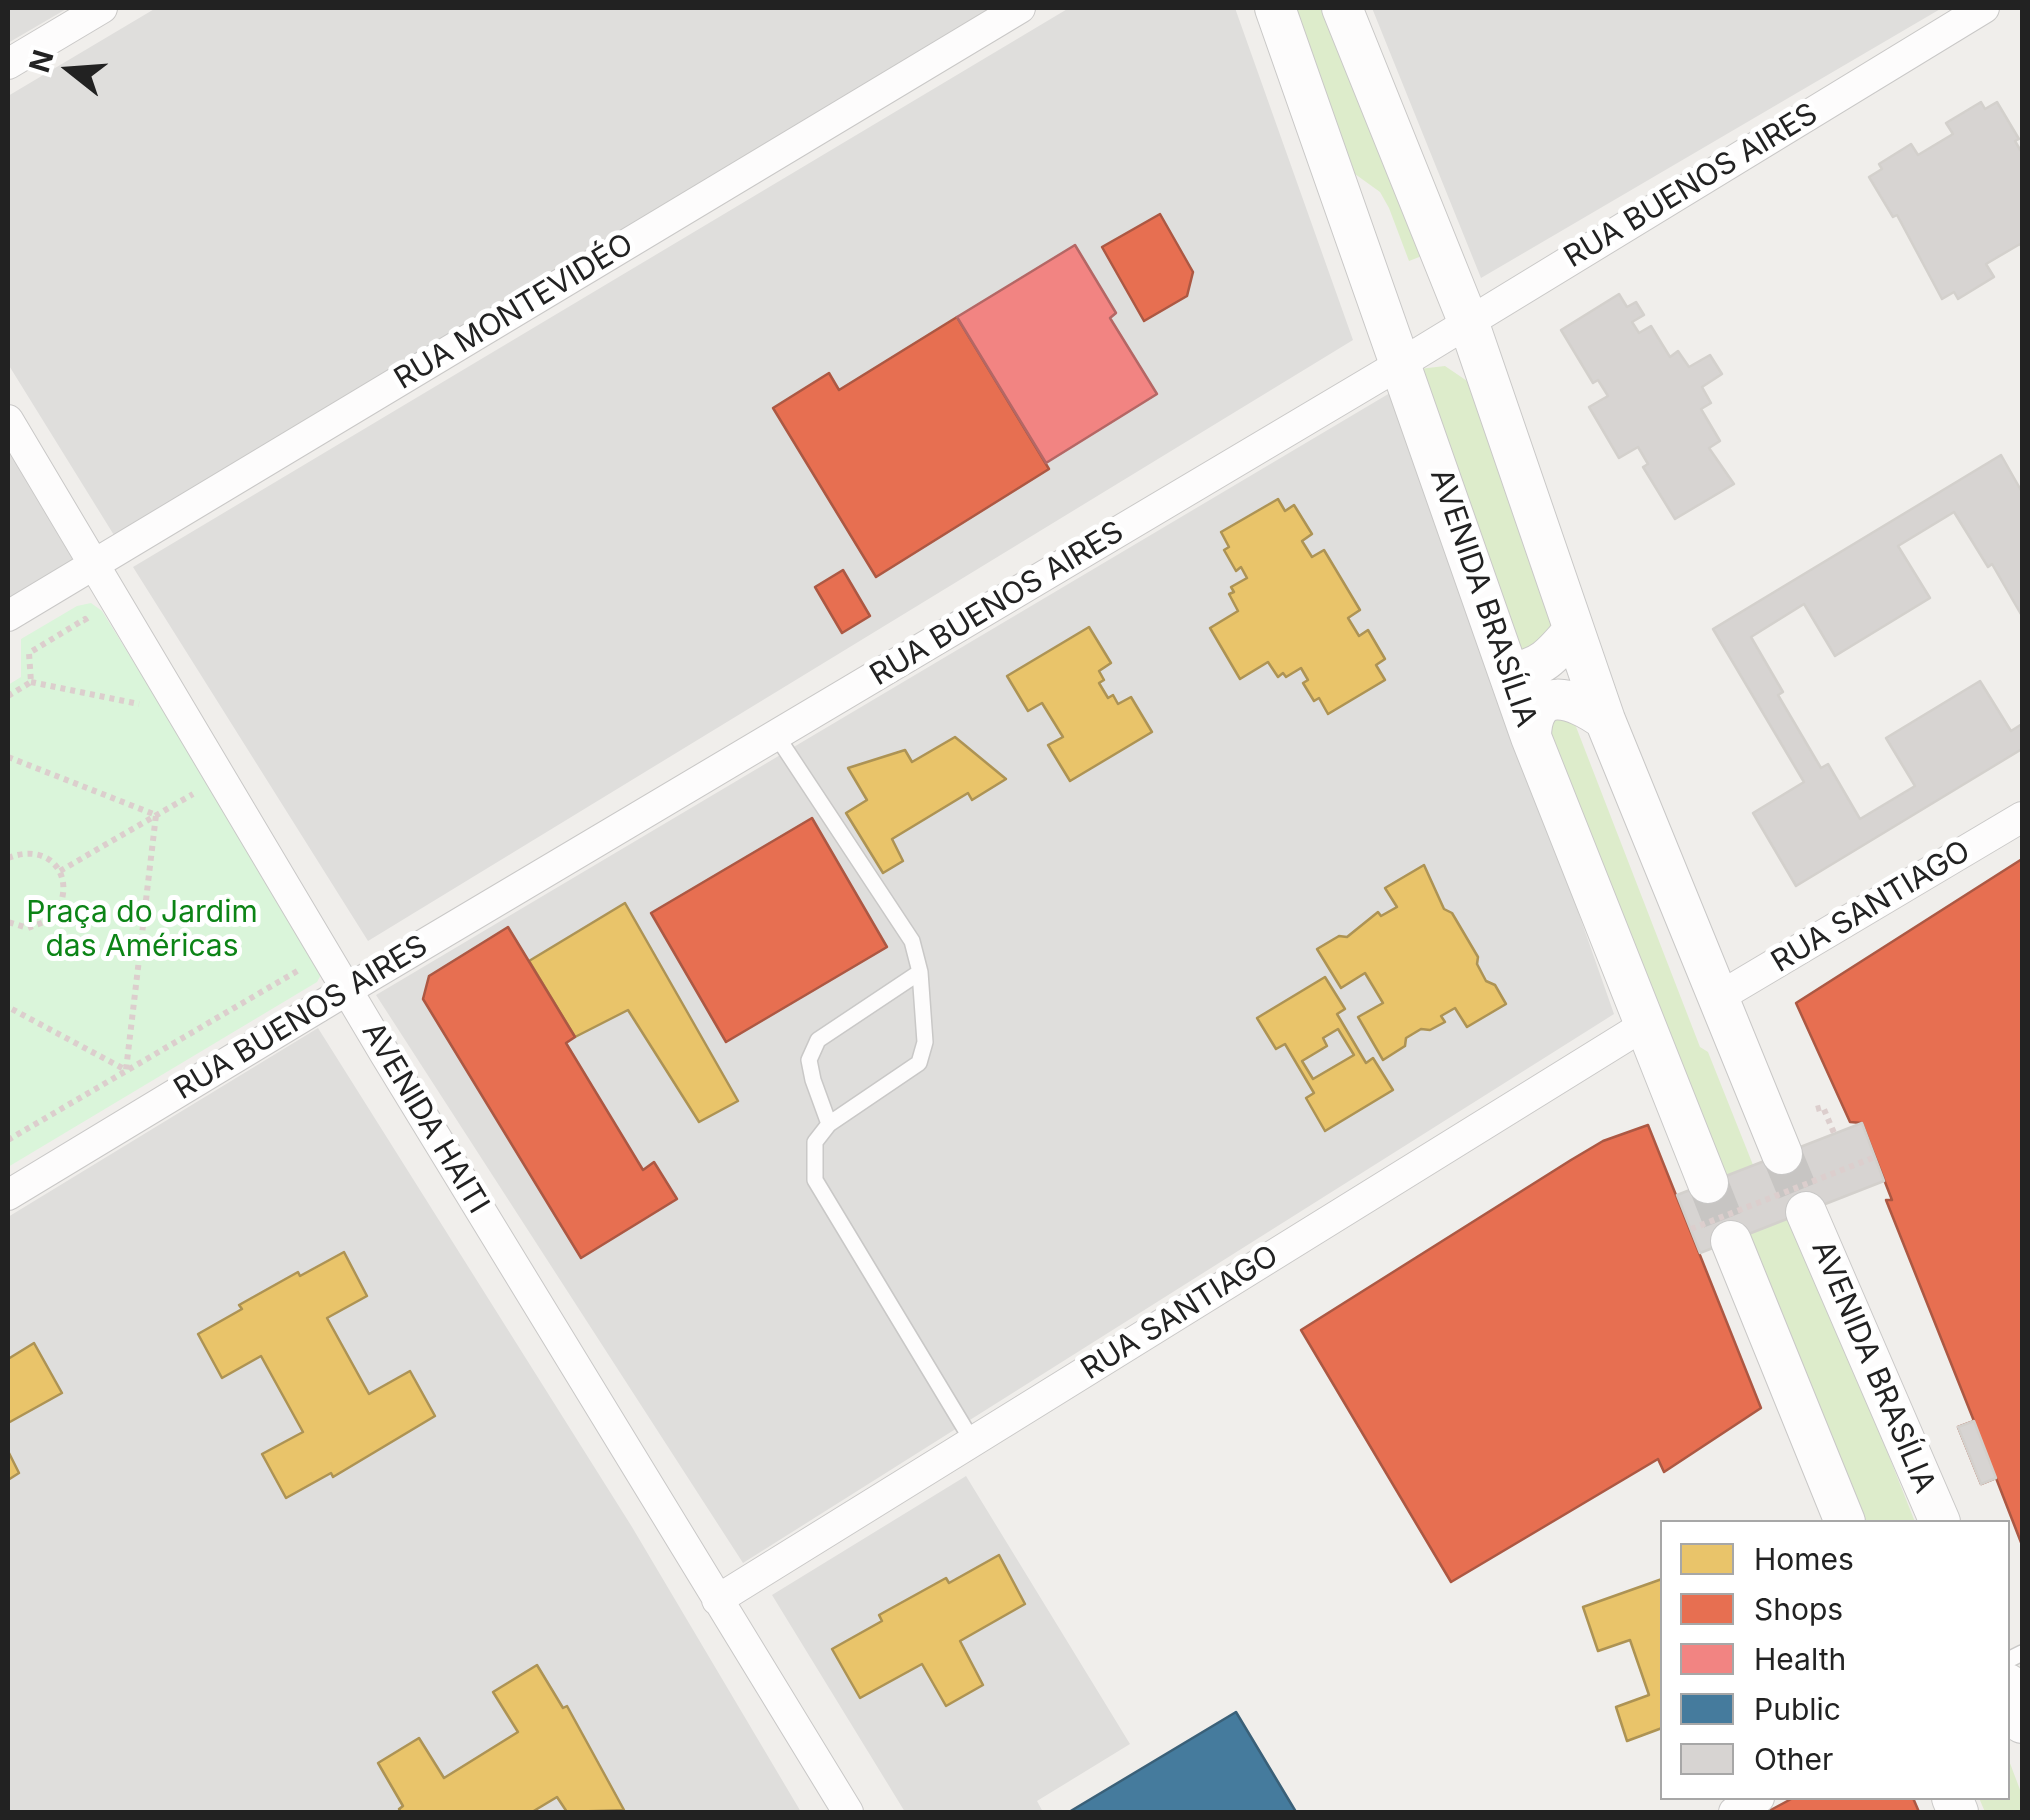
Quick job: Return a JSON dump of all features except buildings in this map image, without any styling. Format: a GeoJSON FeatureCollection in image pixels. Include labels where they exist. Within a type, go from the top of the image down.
{"type":"FeatureCollection","features":[{"type":"Feature","properties":{"kind":"street"},"geometry":{"type":"LineString","coordinates":[[8,64],[102,8]]}},
{"type":"Feature","properties":{"kind":"street","name":"RUA MONTEVIDÉO"},"geometry":{"type":"LineString","coordinates":[[8,616],[1020,8]]}},
{"type":"Feature","properties":{"kind":"street","name":"AVENIDA BRASÍLIA"},"geometry":{"type":"LineString","coordinates":[[1276,8],[1530,737],[1642,1026],[1708,1183]]}},
{"type":"Feature","properties":{"kind":"street"},"geometry":{"type":"LineString","coordinates":[[1342,8],[1468,321],[1605,720],[1782,1154]]}},
{"type":"Feature","properties":{"kind":"street","name":"RUA BUENOS AIRES"},"geometry":{"type":"LineString","coordinates":[[8,1195],[1402,363],[1984,8]]}},
{"type":"Feature","properties":{"kind":"street","name":"AVENIDA HAITI"},"geometry":{"type":"LineString","coordinates":[[8,420],[347,990],[848,1812]]}},
{"type":"Feature","properties":{"kind":"street"},"geometry":{"type":"LineString","coordinates":[[1508,672],[1526,672],[1541,665],[1573,631]]}},
{"type":"Feature","properties":{"kind":"street"},"geometry":{"type":"LineString","coordinates":[[1530,737],[1531,720],[1540,706],[1551,700],[1586,706],[1605,720]]}},
{"type":"Feature","properties":{"kind":"street","name":"RUA SANTIAGO"},"geometry":{"type":"LineString","coordinates":[[1718,996],[2022,818]]}},
{"type":"Feature","properties":{"kind":"street","name":"RUA SANTIAGO"},"geometry":{"type":"LineString","coordinates":[[717,1600],[1642,1026]]}},
{"type":"Feature","properties":{"kind":"street","name":"AVENIDA BRASÍLIA"},"geometry":{"type":"LineString","coordinates":[[1806,1212],[1939,1520]]}},
{"type":"Feature","properties":{"kind":"street"},"geometry":{"type":"LineString","coordinates":[[1731,1241],[1845,1520]]}},
{"type":"Feature","properties":{"kind":"street"},"geometry":{"type":"LineString","coordinates":[[2010,1690],[2022,1724]]}},
{"type":"Feature","properties":{"kind":"street"},"geometry":{"type":"LineString","coordinates":[[1734,1812],[1756,1800]]}},
{"type":"Feature","properties":{"kind":"lane"},"geometry":{"type":"LineString","coordinates":[[776,735],[912,942],[920,972],[926,1042],[919,1063],[829,1124],[815,1142],[815,1180],[974,1442]]}},
{"type":"Feature","properties":{"kind":"lane"},"geometry":{"type":"LineString","coordinates":[[829,1124],[809,1060],[818,1040],[920,972]]}},
{"type":"Feature","properties":{"kind":"path"},"geometry":{"type":"LineString","coordinates":[[31,682],[29,653],[85,619],[94,633]]}},
{"type":"Feature","properties":{"kind":"path"},"geometry":{"type":"LineString","coordinates":[[8,696],[31,682],[140,705]]}},
{"type":"Feature","properties":{"kind":"path"},"geometry":{"type":"LineString","coordinates":[[131,690],[149,719]]}},
{"type":"Feature","properties":{"kind":"path"},"geometry":{"type":"LineString","coordinates":[[8,757],[156,815]]}},
{"type":"Feature","properties":{"kind":"path"},"geometry":{"type":"LineString","coordinates":[[186,778],[206,808]]}},
{"type":"Feature","properties":{"kind":"path"},"geometry":{"type":"LineString","coordinates":[[60,871],[196,792]]}},
{"type":"Feature","properties":{"kind":"path"},"geometry":{"type":"LineString","coordinates":[[126,1070],[156,815]]}},
{"type":"Feature","properties":{"kind":"path"},"geometry":{"type":"LineString","coordinates":[[8,858],[30,852],[42,855],[60,871],[64,897],[52,920],[28,928],[8,922]]}},
{"type":"Feature","properties":{"kind":"path"},"geometry":{"type":"LineString","coordinates":[[8,1140],[305,967]]}},
{"type":"Feature","properties":{"kind":"path"},"geometry":{"type":"LineString","coordinates":[[8,1006],[126,1070]]}},
{"type":"Feature","properties":{"kind":"path"},"geometry":{"type":"LineString","coordinates":[[1816,1110],[1823,1107],[1834,1133]]}},
{"type":"Feature","properties":{"kind":"path"},"geometry":{"type":"LineString","coordinates":[[1691,1229],[1875,1157]]}},
{"type":"Feature","properties":{"kind":"shaded area"},"geometry":{"type":"Polygon","coordinates":[[[8,8],[68,8],[8,43],[8,8]]]}},
{"type":"Feature","properties":{"kind":"shaded area"},"geometry":{"type":"Polygon","coordinates":[[[156,8],[1000,8],[117,540],[8,364],[8,96],[156,8]]]}},
{"type":"Feature","properties":{"kind":"shaded area"},"geometry":{"type":"Polygon","coordinates":[[[1069,8],[1235,8],[1353,340],[368,941],[133,567],[1069,8]]]}},
{"type":"Feature","properties":{"kind":"shaded area"},"geometry":{"type":"Polygon","coordinates":[[[1372,8],[1942,8],[1481,278],[1372,8]]]}},
{"type":"Feature","properties":{"kind":"shaded area"},"geometry":{"type":"Polygon","coordinates":[[[1395,390],[1614,1014],[743,1563],[376,995],[1395,390]]]}},
{"type":"Feature","properties":{"kind":"shaded area"},"geometry":{"type":"Polygon","coordinates":[[[8,447],[78,567],[8,609],[8,447]]]}},
{"type":"Feature","properties":{"kind":"shaded area"},"geometry":{"type":"Polygon","coordinates":[[[318,1028],[632,1527],[801,1812],[8,1812],[8,1217],[318,1028]]]}},
{"type":"Feature","properties":{"kind":"shaded area"},"geometry":{"type":"Polygon","coordinates":[[[966,1476],[1130,1744],[1037,1801],[1043,1812],[905,1812],[772,1595],[966,1476]]]}},
{"type":"Feature","properties":{"kind":"green space"},"geometry":{"type":"Polygon","coordinates":[[[1295,8],[1332,8],[1427,254],[1409,261],[1380,192],[1355,174],[1295,8]]]}},
{"type":"Feature","properties":{"kind":"green space"},"geometry":{"type":"Polygon","coordinates":[[[1445,366],[1473,385],[1554,631],[1526,662],[1419,369],[1445,366]]]}},
{"type":"Feature","properties":{"kind":"green space","name":"Praça do Jardim das Américas"},"geometry":{"type":"Polygon","coordinates":[[[91,603],[102,611],[320,963],[322,973],[317,982],[8,1167],[8,685],[21,677],[21,639],[77,606],[91,603]]]}},
{"type":"Feature","properties":{"kind":"green space"},"geometry":{"type":"Polygon","coordinates":[[[1552,716],[1573,719],[1700,1047],[1708,1052],[1753,1165],[1718,1179],[1547,722],[1552,716]]]}},
{"type":"Feature","properties":{"kind":"green space"},"geometry":{"type":"Polygon","coordinates":[[[1794,1216],[1914,1520],[1859,1520],[1748,1234],[1794,1216]]]}},
{"type":"Feature","properties":{"kind":"green space"},"geometry":{"type":"Polygon","coordinates":[[[2010,1763],[2022,1795],[2022,1812],[1985,1812],[1980,1800],[2010,1800],[2010,1763]]]}},
{"type":"Feature","properties":{"kind":"tunnel"},"geometry":{"type":"LineString","coordinates":[[1782,1154],[1806,1212]]}},
{"type":"Feature","properties":{"kind":"tunnel"},"geometry":{"type":"LineString","coordinates":[[1708,1183],[1731,1241]]}}]}
